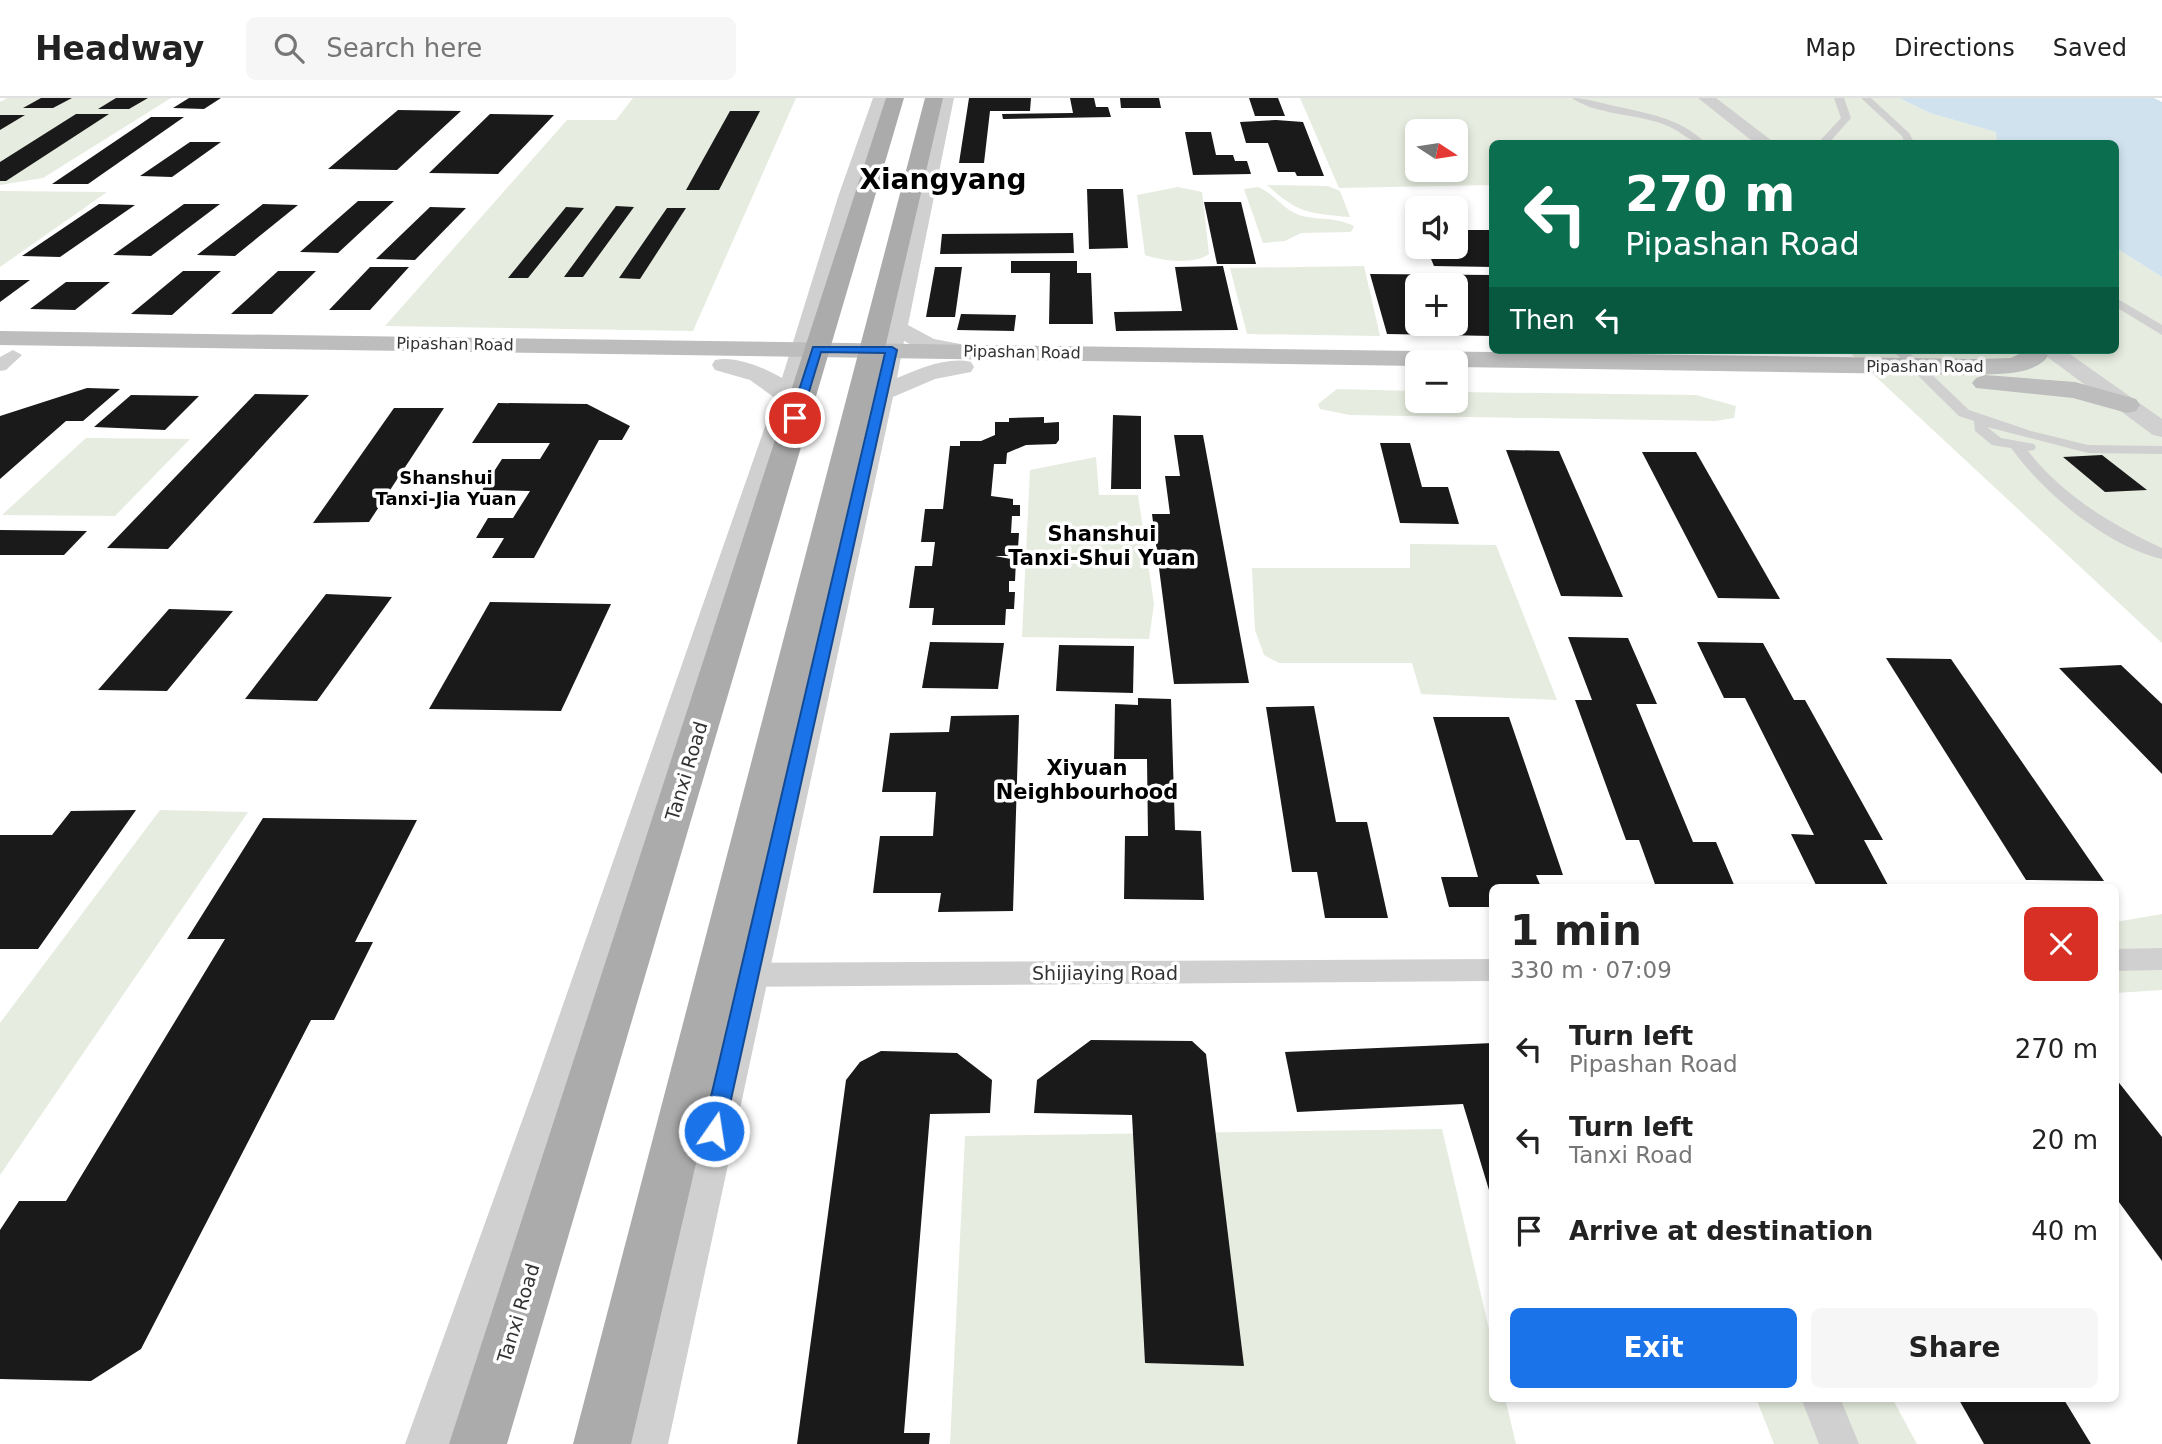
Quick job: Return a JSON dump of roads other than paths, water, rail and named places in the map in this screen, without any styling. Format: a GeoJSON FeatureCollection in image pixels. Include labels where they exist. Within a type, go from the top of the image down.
{"type":"FeatureCollection","features":[{"type":"Feature","properties":{"kind":"main road","name":"Tanxi Road"},"geometry":{"type":"LineString","coordinates":[[478,1444],[808,351],[895,98]]}},
{"type":"Feature","properties":{"kind":"main road"},"geometry":{"type":"LineString","coordinates":[[602,1444],[733,975],[883,359],[934,98]]}},
{"type":"Feature","properties":{"kind":"main road","name":"Pipashan Road"},"geometry":{"type":"LineString","coordinates":[[3,354],[729,356],[808,351],[883,359],[1916,366],[2075,390],[2127,405]]}},
{"type":"Feature","properties":{"kind":"main road","name":"Pipashan Road"},"geometry":{"type":"LineString","coordinates":[[1468,375],[2015,365],[2035,356],[2034,354]]}},
{"type":"Feature","properties":{"kind":"main road","name":"Pipashan Road"},"geometry":{"type":"LineString","coordinates":[[963,359],[1405,374]]}},
{"type":"Feature","properties":{"kind":"street"},"geometry":{"type":"LineString","coordinates":[[430,1444],[556,1085],[787,397],[808,351],[847,197],[881,98]]}},
{"type":"Feature","properties":{"kind":"street"},"geometry":{"type":"LineString","coordinates":[[883,359],[946,98]]}},
{"type":"Feature","properties":{"kind":"street"},"geometry":{"type":"LineString","coordinates":[[1577,98],[1663,118],[1697,140]]}},
{"type":"Feature","properties":{"kind":"street"},"geometry":{"type":"LineString","coordinates":[[1706,98],[1763,140]]}},
{"type":"Feature","properties":{"kind":"street"},"geometry":{"type":"LineString","coordinates":[[1826,140],[1846,118],[1839,98]]}},
{"type":"Feature","properties":{"kind":"street"},"geometry":{"type":"LineString","coordinates":[[1866,98],[1908,140]]}},
{"type":"Feature","properties":{"kind":"street"},"geometry":{"type":"LineString","coordinates":[[2119,304],[2162,331]]}},
{"type":"Feature","properties":{"kind":"street"},"geometry":{"type":"LineString","coordinates":[[729,356],[790,341],[808,351]]}},
{"type":"Feature","properties":{"kind":"street"},"geometry":{"type":"LineString","coordinates":[[883,359],[928,345],[963,359]]}},
{"type":"Feature","properties":{"kind":"street"},"geometry":{"type":"LineString","coordinates":[[2055,354],[2162,430]]}},
{"type":"Feature","properties":{"kind":"street"},"geometry":{"type":"LineString","coordinates":[[729,356],[776,383],[787,397]]}},
{"type":"Feature","properties":{"kind":"street"},"geometry":{"type":"LineString","coordinates":[[1916,366],[1964,413],[2044,439],[2088,449],[2162,450]]}},
{"type":"Feature","properties":{"kind":"street"},"geometry":{"type":"LineString","coordinates":[[1982,419],[1980,428],[1986,436],[1997,442],[2017,447],[2034,447],[2044,439]]}},
{"type":"Feature","properties":{"kind":"street"},"geometry":{"type":"LineString","coordinates":[[2017,447],[2033,469],[2061,498],[2119,535],[2162,554]]}},
{"type":"Feature","properties":{"kind":"street"},"geometry":{"type":"LineString","coordinates":[[2119,960],[2162,959]]}},
{"type":"Feature","properties":{"kind":"street","name":"Shijiaying Road"},"geometry":{"type":"LineString","coordinates":[[733,975],[1489,970]]}},
{"type":"Feature","properties":{"kind":"street"},"geometry":{"type":"LineString","coordinates":[[643,1444],[733,975]]}},
{"type":"Feature","properties":{"kind":"street"},"geometry":{"type":"LineString","coordinates":[[1822,1402],[1839,1444]]}},
{"type":"Feature","properties":{"kind":"water"},"geometry":{"type":"Polygon","coordinates":[[[1899,98],[2154,98],[2162,102],[2162,277],[2119,250],[2119,140],[1997,140],[1996,132],[1930,113],[1899,98]]]}},
{"type":"Feature","properties":{"kind":"district","name":"Xiangyang"},"geometry":{"type":"Point","coordinates":[943,179]}},
{"type":"Feature","properties":{"kind":"district","name":"Shanshui Tanxi-Jia Yuan"},"geometry":{"type":"Point","coordinates":[446,487]}},
{"type":"Feature","properties":{"kind":"district","name":"Shanshui Tanxi-Shui Yuan"},"geometry":{"type":"Point","coordinates":[1102,546]}},
{"type":"Feature","properties":{"kind":"district","name":"Xiyuan Neighbourhood"},"geometry":{"type":"Point","coordinates":[1087,780]}}]}
